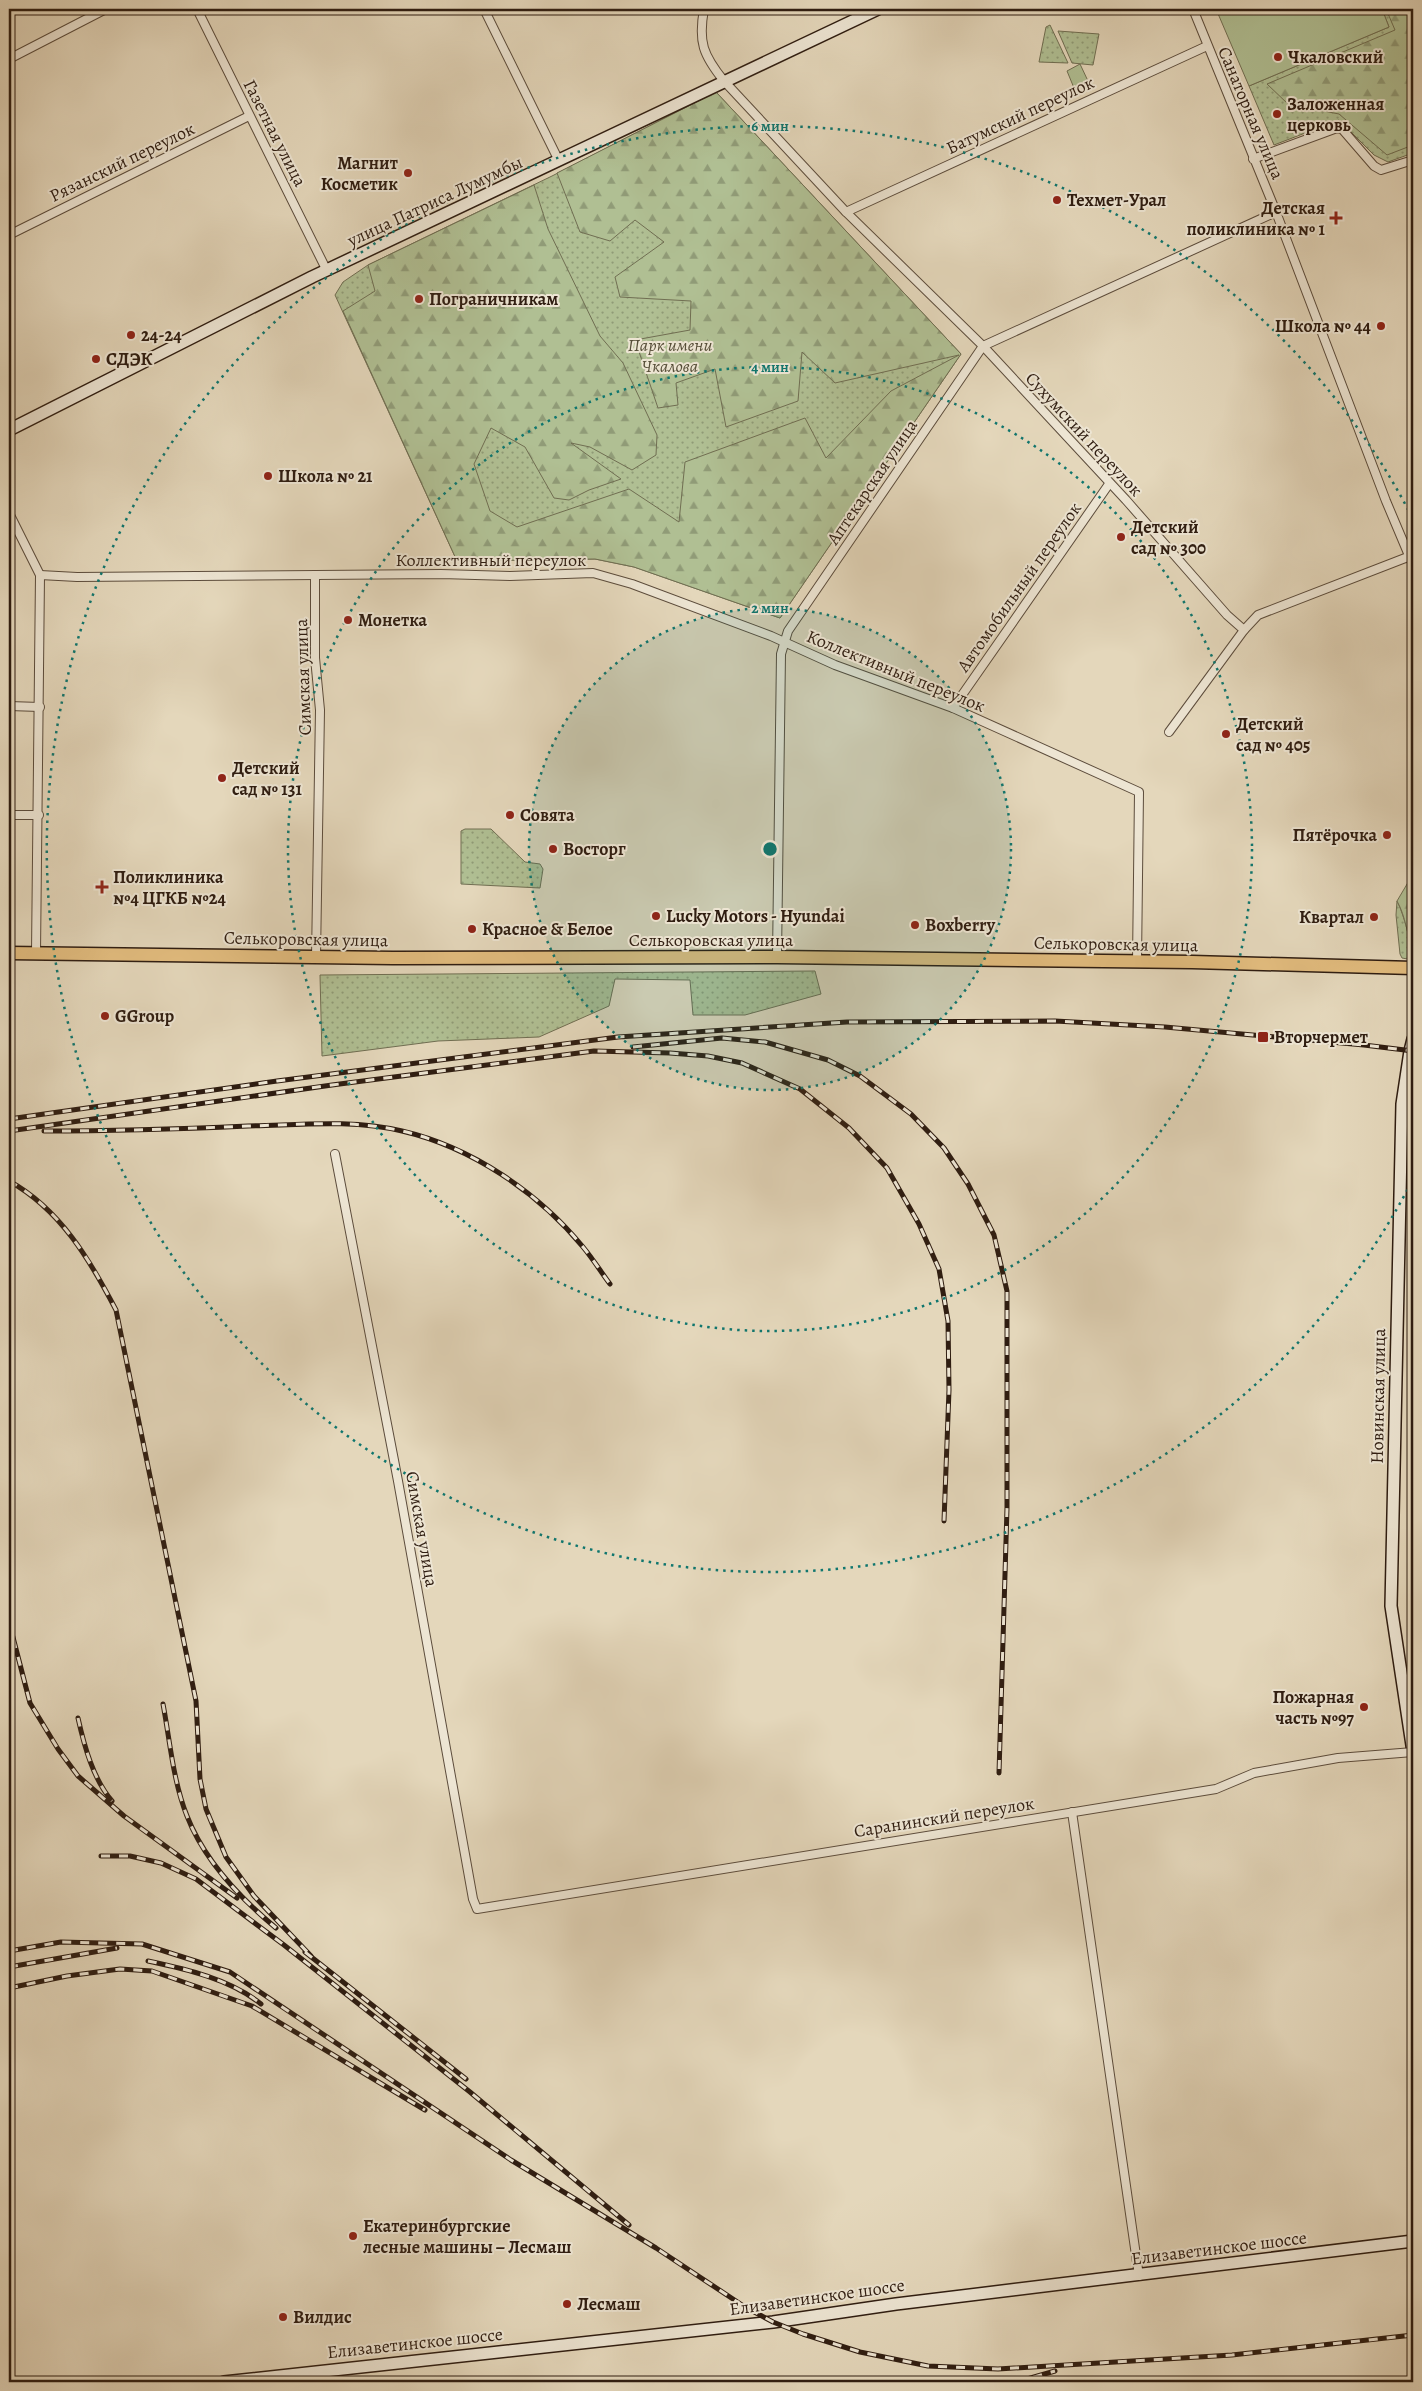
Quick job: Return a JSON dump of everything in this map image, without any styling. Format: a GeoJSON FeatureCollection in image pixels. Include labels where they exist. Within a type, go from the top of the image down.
{"type":"FeatureCollection","features":[{"type":"Feature","properties":{"kind":"main road","name":"улица Патриса Лумумбы"},"geometry":{"type":"LineString","coordinates":[[9,430],[327,271],[878,9]]}},
{"type":"Feature","properties":{"kind":"main road","name":"Селькоровская улица"},"geometry":{"type":"LineString","coordinates":[[9,953],[316,957],[777,958],[1137,962],[1410,971]]}},
{"type":"Feature","properties":{"kind":"main road","name":"Новинская улица"},"geometry":{"type":"LineString","coordinates":[[1413,1039],[1402,1104],[1391,1606],[1413,1752]]}},
{"type":"Feature","properties":{"kind":"main road","name":"Елизаветинское шоссе"},"geometry":{"type":"LineString","coordinates":[[224,2382],[773,2322],[896,2304],[1139,2276],[1413,2241]]}},
{"type":"Feature","properties":{"kind":"street"},"geometry":{"type":"LineString","coordinates":[[9,59],[106,9]]}},
{"type":"Feature","properties":{"kind":"street","name":"Газетная улица"},"geometry":{"type":"LineString","coordinates":[[197,9],[327,271]]}},
{"type":"Feature","properties":{"kind":"street"},"geometry":{"type":"LineString","coordinates":[[484,9],[559,161]]}},
{"type":"Feature","properties":{"kind":"street","name":"Сухумский переулок"},"geometry":{"type":"LineString","coordinates":[[704,9],[700,32],[709,62],[724,81],[846,212],[982,346],[1228,615],[1244,630]]}},
{"type":"Feature","properties":{"kind":"street","name":"Санаторная улица"},"geometry":{"type":"LineString","coordinates":[[1193,9],[1276,212],[1383,492],[1412,556],[1413,565]]}},
{"type":"Feature","properties":{"kind":"street","name":"Батумский переулок"},"geometry":{"type":"LineString","coordinates":[[846,212],[1207,46]]}},
{"type":"Feature","properties":{"kind":"street","name":"Рязанский переулок"},"geometry":{"type":"LineString","coordinates":[[9,235],[249,116]]}},
{"type":"Feature","properties":{"kind":"street"},"geometry":{"type":"LineString","coordinates":[[1253,159],[1337,128],[1342,130],[1374,166],[1381,170],[1413,160]]}},
{"type":"Feature","properties":{"kind":"street"},"geometry":{"type":"LineString","coordinates":[[982,346],[1276,212]]}},
{"type":"Feature","properties":{"kind":"street","name":"Аптекарская улица"},"geometry":{"type":"LineString","coordinates":[[777,958],[781,654],[784,642],[788,632],[982,346]]}},
{"type":"Feature","properties":{"kind":"street","name":"Автомобильный переулок"},"geometry":{"type":"LineString","coordinates":[[953,708],[1109,484]]}},
{"type":"Feature","properties":{"kind":"street"},"geometry":{"type":"LineString","coordinates":[[9,513],[40,575],[39,815],[36,953]]}},
{"type":"Feature","properties":{"kind":"street"},"geometry":{"type":"LineString","coordinates":[[1169,732],[1244,630],[1258,615],[1412,556]]}},
{"type":"Feature","properties":{"kind":"street","name":"Коллективный переулок"},"geometry":{"type":"LineString","coordinates":[[40,575],[77,577],[510,576],[593,574],[632,584],[784,642],[836,665],[953,708],[1139,792],[1137,962]]}},
{"type":"Feature","properties":{"kind":"street","name":"Симская улица"},"geometry":{"type":"LineString","coordinates":[[316,575],[314,658],[320,710],[316,957]]}},
{"type":"Feature","properties":{"kind":"street"},"geometry":{"type":"LineString","coordinates":[[9,706],[40,707]]}},
{"type":"Feature","properties":{"kind":"street"},"geometry":{"type":"LineString","coordinates":[[9,815],[39,815]]}},
{"type":"Feature","properties":{"kind":"street","name":"Симская улица"},"geometry":{"type":"LineString","coordinates":[[335,1154],[396,1472],[473,1899],[477,1909]]}},
{"type":"Feature","properties":{"kind":"street","name":"Саранинский переулок"},"geometry":{"type":"LineString","coordinates":[[477,1909],[1216,1788],[1264,1771],[1338,1758],[1413,1752]]}},
{"type":"Feature","properties":{"kind":"street"},"geometry":{"type":"LineString","coordinates":[[1072,1812],[1139,2276]]}},
{"type":"Feature","properties":{"kind":"green space","name":"Чкаловский"},"geometry":{"type":"Polygon","coordinates":[[[1216,9],[1382,9],[1389,27],[1249,86],[1216,9]]]}},
{"type":"Feature","properties":{"kind":"green space"},"geometry":{"type":"Polygon","coordinates":[[[1382,9],[1413,9],[1413,153],[1388,162],[1374,155],[1339,120],[1274,145],[1249,86],[1389,27],[1382,9]]]}},
{"type":"Feature","properties":{"kind":"green space"},"geometry":{"type":"Polygon","coordinates":[[[1386,9],[1413,9],[1413,145],[1387,155],[1339,114],[1288,104],[1267,84],[1395,30],[1386,9]]]}},
{"type":"Feature","properties":{"kind":"green space"},"geometry":{"type":"Polygon","coordinates":[[[1050,25],[1068,63],[1039,62],[1046,27],[1050,25]]]}},
{"type":"Feature","properties":{"kind":"green space"},"geometry":{"type":"Polygon","coordinates":[[[1058,31],[1099,34],[1093,65],[1072,63],[1058,31]]]}},
{"type":"Feature","properties":{"kind":"green space"},"geometry":{"type":"Polygon","coordinates":[[[1080,64],[1088,81],[1074,88],[1067,71],[1080,64]]]}},
{"type":"Feature","properties":{"kind":"green space","name":"Парк имени Чкалова"},"geometry":{"type":"Polygon","coordinates":[[[716,92],[961,354],[780,618],[634,567],[595,559],[457,561],[335,295],[343,282],[368,265],[552,176],[716,92]]]}},
{"type":"Feature","properties":{"kind":"green space","name":"Парк имени Чкалова"},"geometry":{"type":"Polygon","coordinates":[[[716,92],[961,354],[780,618],[634,567],[595,559],[457,561],[343,311],[375,291],[368,265],[534,185],[548,229],[600,336],[623,363],[657,435],[656,455],[632,470],[590,447],[571,443],[621,479],[589,490],[569,500],[554,498],[525,447],[491,428],[474,464],[490,511],[517,527],[629,489],[679,522],[685,462],[805,418],[826,458],[891,391],[959,355],[835,383],[802,352],[798,401],[726,427],[715,369],[676,383],[678,405],[658,408],[635,340],[690,330],[691,301],[620,297],[615,277],[664,242],[635,220],[610,241],[580,232],[557,173],[716,92]]]}},
{"type":"Feature","properties":{"kind":"green space"},"geometry":{"type":"Polygon","coordinates":[[[465,829],[491,829],[525,862],[540,864],[543,869],[540,888],[461,884],[461,831],[465,829]]]}},
{"type":"Feature","properties":{"kind":"green space"},"geometry":{"type":"Polygon","coordinates":[[[1413,874],[1413,894],[1408,914],[1413,952],[1397,901],[1413,874]]]}},
{"type":"Feature","properties":{"kind":"green space"},"geometry":{"type":"Polygon","coordinates":[[[1413,894],[1413,940],[1409,929],[1408,917],[1409,905],[1413,894]]]}},
{"type":"Feature","properties":{"kind":"green space"},"geometry":{"type":"Polygon","coordinates":[[[1397,901],[1407,930],[1413,960],[1402,958],[1400,954],[1396,915],[1397,901]]]}},
{"type":"Feature","properties":{"kind":"green space"},"geometry":{"type":"Polygon","coordinates":[[[815,971],[821,994],[745,1015],[693,1015],[690,980],[615,979],[609,1006],[539,1037],[438,1041],[322,1056],[320,975],[815,971]]]}},
{"type":"Feature","properties":{"kind":"tram line"},"geometry":{"type":"LineString","coordinates":[[1413,900],[1411,914],[1413,932]]}},
{"type":"Feature","properties":{"kind":"railway"},"geometry":{"type":"LineString","coordinates":[[9,1119],[277,1081],[618,1037],[847,1022],[1055,1021],[1165,1027],[1413,1051]]}},
{"type":"Feature","properties":{"kind":"railway"},"geometry":{"type":"LineString","coordinates":[[633,1047],[722,1038],[765,1042],[828,1060],[860,1076],[911,1114],[944,1148],[968,1184],[994,1235],[1007,1291],[1007,1508],[999,1773]]}},
{"type":"Feature","properties":{"kind":"railway"},"geometry":{"type":"LineString","coordinates":[[9,1131],[332,1085],[594,1051],[708,1056],[742,1063],[800,1089],[849,1128],[887,1168],[919,1224],[939,1269],[948,1321],[949,1390],[944,1521]]}},
{"type":"Feature","properties":{"kind":"railway"},"geometry":{"type":"LineString","coordinates":[[44,1131],[344,1124],[383,1127],[428,1138],[478,1160],[524,1190],[565,1227],[587,1252],[610,1284]]}},
{"type":"Feature","properties":{"kind":"railway"},"geometry":{"type":"LineString","coordinates":[[9,1181],[44,1206],[72,1237],[116,1310],[196,1701],[200,1779],[206,1809],[226,1857],[254,1896],[311,1956]]}},
{"type":"Feature","properties":{"kind":"railway"},"geometry":{"type":"LineString","coordinates":[[9,1622],[30,1703],[58,1749],[78,1776],[124,1816],[237,1898]]}},
{"type":"Feature","properties":{"kind":"railway"},"geometry":{"type":"LineString","coordinates":[[163,1704],[178,1789],[194,1832],[224,1877],[249,1904],[276,1928]]}},
{"type":"Feature","properties":{"kind":"railway"},"geometry":{"type":"LineString","coordinates":[[78,1718],[94,1772],[112,1801]]}},
{"type":"Feature","properties":{"kind":"railway"},"geometry":{"type":"LineString","coordinates":[[101,1856],[130,1856],[161,1863],[196,1879],[284,1945],[470,2092],[629,2225]]}},
{"type":"Feature","properties":{"kind":"railway"},"geometry":{"type":"LineString","coordinates":[[9,1951],[61,1942],[142,1944],[230,1972],[511,2160],[656,2248],[745,2307],[773,2322],[803,2334],[860,2352],[928,2366],[998,2369],[1232,2355],[1413,2335]]}},
{"type":"Feature","properties":{"kind":"railway"},"geometry":{"type":"LineString","coordinates":[[9,1967],[117,1948]]}},
{"type":"Feature","properties":{"kind":"railway"},"geometry":{"type":"LineString","coordinates":[[305,1952],[466,2079]]}},
{"type":"Feature","properties":{"kind":"railway"},"geometry":{"type":"LineString","coordinates":[[148,1961],[207,1976],[236,1988],[261,2004]]}},
{"type":"Feature","properties":{"kind":"railway"},"geometry":{"type":"LineString","coordinates":[[9,1988],[67,1976],[120,1969],[152,1971],[252,2006],[425,2110]]}},
{"type":"Feature","properties":{"kind":"railway"},"geometry":{"type":"LineString","coordinates":[[1016,2382],[1055,2371]]}},
{"type":"Feature","properties":{"kind":"place","name":"Чкаловский"},"geometry":{"type":"Point","coordinates":[1278,57]}},
{"type":"Feature","properties":{"kind":"place","name":"Заложенная церковь"},"geometry":{"type":"Point","coordinates":[1277,114]}},
{"type":"Feature","properties":{"kind":"place","name":"Магнит Косметик"},"geometry":{"type":"Point","coordinates":[408,173]}},
{"type":"Feature","properties":{"kind":"place","name":"Техмет-Урал"},"geometry":{"type":"Point","coordinates":[1057,200]}},
{"type":"Feature","properties":{"kind":"place","name":"Детская поликлиника № 1"},"geometry":{"type":"Point","coordinates":[1336,218]}},
{"type":"Feature","properties":{"kind":"place","name":"Пограничникам"},"geometry":{"type":"Point","coordinates":[419,299]}},
{"type":"Feature","properties":{"kind":"place","name":"Школа № 44"},"geometry":{"type":"Point","coordinates":[1381,326]}},
{"type":"Feature","properties":{"kind":"place","name":"24-24"},"geometry":{"type":"Point","coordinates":[131,335]}},
{"type":"Feature","properties":{"kind":"place","name":"СДЭК"},"geometry":{"type":"Point","coordinates":[96,359]}},
{"type":"Feature","properties":{"kind":"place","name":"Школа № 21"},"geometry":{"type":"Point","coordinates":[268,476]}},
{"type":"Feature","properties":{"kind":"place","name":"Детский сад № 300"},"geometry":{"type":"Point","coordinates":[1121,537]}},
{"type":"Feature","properties":{"kind":"place","name":"Монетка"},"geometry":{"type":"Point","coordinates":[348,620]}},
{"type":"Feature","properties":{"kind":"place","name":"Детский сад № 405"},"geometry":{"type":"Point","coordinates":[1226,734]}},
{"type":"Feature","properties":{"kind":"place","name":"Детский сад № 131"},"geometry":{"type":"Point","coordinates":[222,778]}},
{"type":"Feature","properties":{"kind":"place","name":"Совята"},"geometry":{"type":"Point","coordinates":[510,815]}},
{"type":"Feature","properties":{"kind":"place","name":"Пятёрочка"},"geometry":{"type":"Point","coordinates":[1387,835]}},
{"type":"Feature","properties":{"kind":"place","name":"Восторг"},"geometry":{"type":"Point","coordinates":[553,849]}},
{"type":"Feature","properties":{"kind":"place","name":"Поликлиника №4 ЦГКБ №24"},"geometry":{"type":"Point","coordinates":[102,887]}},
{"type":"Feature","properties":{"kind":"place","name":"Lucky Motors - Hyundai"},"geometry":{"type":"Point","coordinates":[656,916]}},
{"type":"Feature","properties":{"kind":"place","name":"Квартал"},"geometry":{"type":"Point","coordinates":[1374,917]}},
{"type":"Feature","properties":{"kind":"place","name":"Boxberry"},"geometry":{"type":"Point","coordinates":[915,925]}},
{"type":"Feature","properties":{"kind":"place","name":"Красное & Белое"},"geometry":{"type":"Point","coordinates":[472,929]}},
{"type":"Feature","properties":{"kind":"place","name":"GGroup"},"geometry":{"type":"Point","coordinates":[105,1016]}},
{"type":"Feature","properties":{"kind":"place","name":"Вторчермет"},"geometry":{"type":"Point","coordinates":[1263,1037]}},
{"type":"Feature","properties":{"kind":"place","name":"Пожарная часть №97"},"geometry":{"type":"Point","coordinates":[1364,1707]}},
{"type":"Feature","properties":{"kind":"place","name":"Екатеринбургские лесные машины – Лесмаш"},"geometry":{"type":"Point","coordinates":[353,2236]}},
{"type":"Feature","properties":{"kind":"place","name":"Лесмаш"},"geometry":{"type":"Point","coordinates":[567,2304]}},
{"type":"Feature","properties":{"kind":"place","name":"Вилдис"},"geometry":{"type":"Point","coordinates":[283,2317]}}]}
